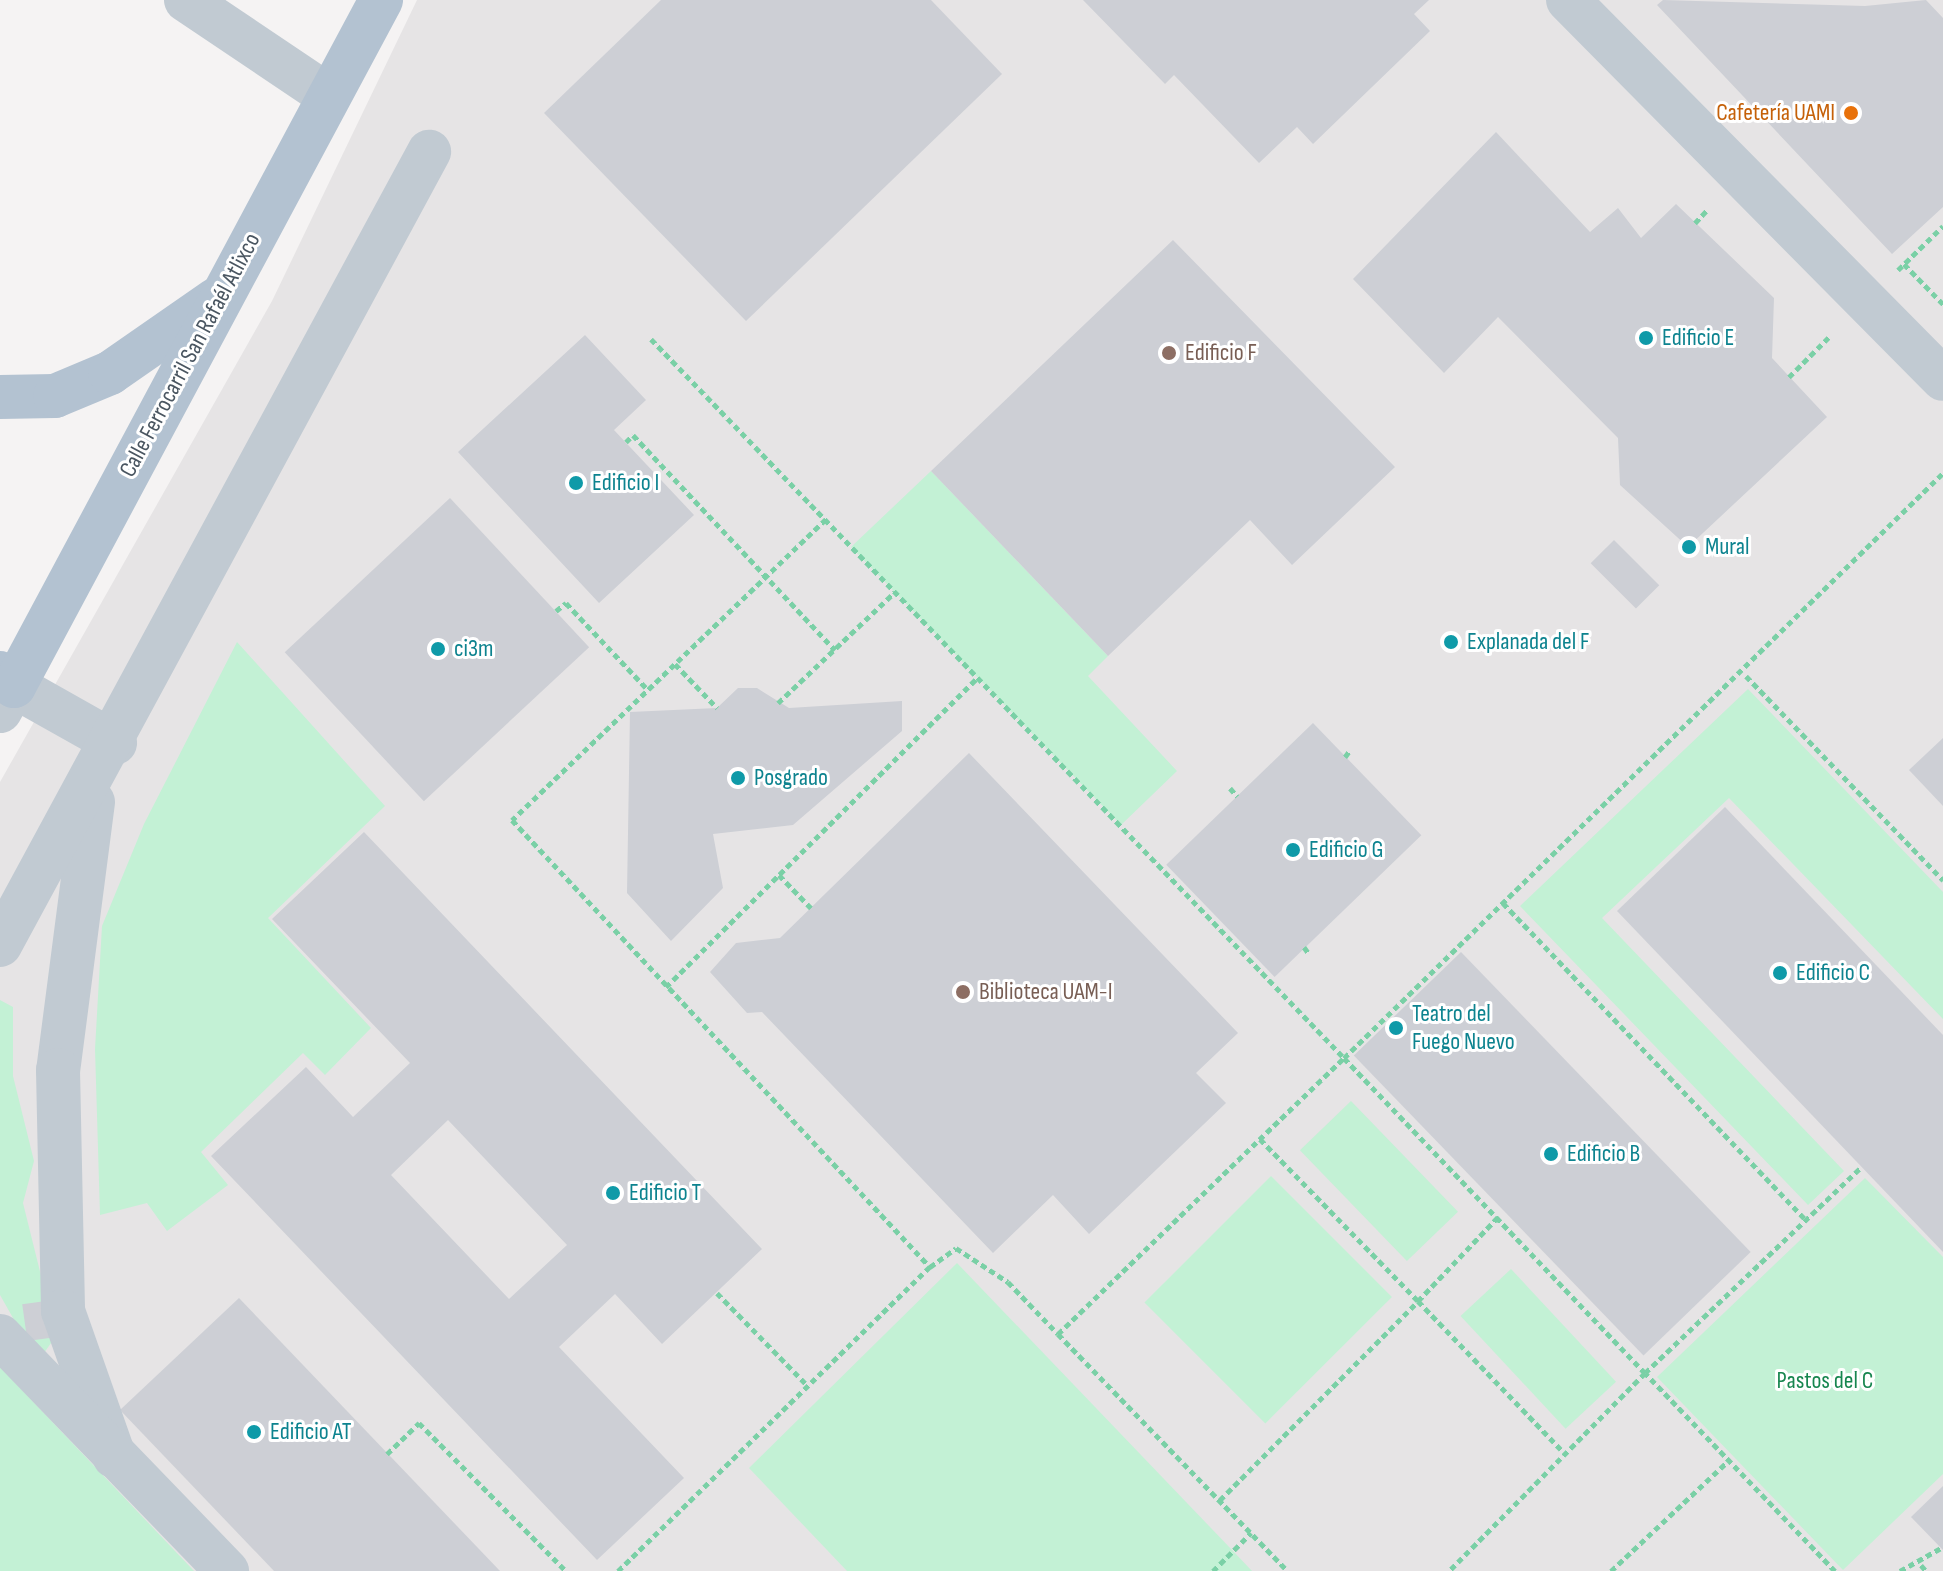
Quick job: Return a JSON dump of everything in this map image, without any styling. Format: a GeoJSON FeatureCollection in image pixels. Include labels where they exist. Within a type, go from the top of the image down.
{"type":"FeatureCollection","features":[{"type":"Feature","properties":{"kind":"main road","name":"Calle Ferrocarril San Rafaél Atlixco"},"geometry":{"type":"LineString","coordinates":[[5,690],[381,0]]}},
{"type":"Feature","properties":{"kind":"main road"},"geometry":{"type":"LineString","coordinates":[[0,397],[55,396],[110,373],[221,296]]}},
{"type":"Feature","properties":{"kind":"lane"},"geometry":{"type":"LineString","coordinates":[[186,0],[329,96]]}},
{"type":"Feature","properties":{"kind":"lane"},"geometry":{"type":"LineString","coordinates":[[1568,0],[1943,379]]}},
{"type":"Feature","properties":{"kind":"lane"},"geometry":{"type":"LineString","coordinates":[[0,945],[106,759],[429,152]]}},
{"type":"Feature","properties":{"kind":"lane"},"geometry":{"type":"LineString","coordinates":[[5,690],[106,759]]}},
{"type":"Feature","properties":{"kind":"lane"},"geometry":{"type":"LineString","coordinates":[[106,759],[58,1070],[63,1311],[114,1456]]}},
{"type":"Feature","properties":{"kind":"lane"},"geometry":{"type":"LineString","coordinates":[[0,1336],[227,1571]]}},
{"type":"Feature","properties":{"kind":"path"},"geometry":{"type":"LineString","coordinates":[[1943,226],[1904,264],[1943,304]]}},
{"type":"Feature","properties":{"kind":"path"},"geometry":{"type":"LineString","coordinates":[[1789,377],[1867,299]]}},
{"type":"Feature","properties":{"kind":"path"},"geometry":{"type":"LineString","coordinates":[[651,339],[1835,1571]]}},
{"type":"Feature","properties":{"kind":"path"},"geometry":{"type":"LineString","coordinates":[[626,442],[633,435],[835,650]]}},
{"type":"Feature","properties":{"kind":"path"},"geometry":{"type":"LineString","coordinates":[[1058,1334],[1943,473]]}},
{"type":"Feature","properties":{"kind":"path"},"geometry":{"type":"LineString","coordinates":[[826,519],[512,820],[930,1267]]}},
{"type":"Feature","properties":{"kind":"path"},"geometry":{"type":"LineString","coordinates":[[778,703],[895,592]]}},
{"type":"Feature","properties":{"kind":"path"},"geometry":{"type":"LineString","coordinates":[[556,611],[566,603],[648,690]]}},
{"type":"Feature","properties":{"kind":"path"},"geometry":{"type":"LineString","coordinates":[[675,664],[717,708]]}},
{"type":"Feature","properties":{"kind":"path"},"geometry":{"type":"LineString","coordinates":[[1746,676],[1943,880]]}},
{"type":"Feature","properties":{"kind":"path"},"geometry":{"type":"LineString","coordinates":[[666,987],[977,678]]}},
{"type":"Feature","properties":{"kind":"path"},"geometry":{"type":"LineString","coordinates":[[1345,757],[1350,750]]}},
{"type":"Feature","properties":{"kind":"path"},"geometry":{"type":"LineString","coordinates":[[1230,788],[1237,796]]}},
{"type":"Feature","properties":{"kind":"path"},"geometry":{"type":"LineString","coordinates":[[779,875],[811,908]]}},
{"type":"Feature","properties":{"kind":"path"},"geometry":{"type":"LineString","coordinates":[[1503,903],[1806,1220]]}},
{"type":"Feature","properties":{"kind":"path"},"geometry":{"type":"LineString","coordinates":[[1304,947],[1309,954]]}},
{"type":"Feature","properties":{"kind":"path"},"geometry":{"type":"LineString","coordinates":[[1260,1139],[1565,1454]]}},
{"type":"Feature","properties":{"kind":"path"},"geometry":{"type":"LineString","coordinates":[[1449,1571],[1645,1373],[1861,1167]]}},
{"type":"Feature","properties":{"kind":"path"},"geometry":{"type":"LineString","coordinates":[[1220,1500],[1498,1217]]}},
{"type":"Feature","properties":{"kind":"path"},"geometry":{"type":"LineString","coordinates":[[618,1571],[930,1267],[956,1248],[1008,1282],[1288,1571]]}},
{"type":"Feature","properties":{"kind":"path"},"geometry":{"type":"LineString","coordinates":[[717,1293],[808,1386]]}},
{"type":"Feature","properties":{"kind":"path"},"geometry":{"type":"LineString","coordinates":[[387,1454],[419,1423],[566,1571]]}},
{"type":"Feature","properties":{"kind":"path"},"geometry":{"type":"LineString","coordinates":[[1611,1571],[1729,1460]]}},
{"type":"Feature","properties":{"kind":"path"},"geometry":{"type":"LineString","coordinates":[[1213,1571],[1251,1533]]}},
{"type":"Feature","properties":{"kind":"path"},"geometry":{"type":"LineString","coordinates":[[1900,1571],[1921,1565],[1941,1548]]}},
{"type":"Feature","properties":{"kind":"path"},"geometry":{"type":"LineString","coordinates":[[1921,1565],[1926,1571]]}},
{"type":"Feature","properties":{"kind":"shaded area"},"geometry":{"type":"Polygon","coordinates":[[[417,0],[1943,0],[1943,1571],[0,1571],[0,782],[272,301],[417,0]]]}},
{"type":"Feature","properties":{"kind":"green space"},"geometry":{"type":"Polygon","coordinates":[[[931,471],[1108,656],[1088,676],[1177,771],[1121,825],[851,547],[931,471]]]}},
{"type":"Feature","properties":{"kind":"green space"},"geometry":{"type":"Polygon","coordinates":[[[237,642],[385,806],[268,918],[371,1028],[325,1075],[303,1053],[201,1152],[228,1185],[167,1231],[147,1203],[100,1215],[95,1049],[102,926],[144,824],[237,642]]]}},
{"type":"Feature","properties":{"kind":"green space"},"geometry":{"type":"Polygon","coordinates":[[[1748,689],[1943,892],[1943,1019],[1729,798],[1602,918],[1844,1171],[1808,1205],[1520,906],[1748,689]]]}},
{"type":"Feature","properties":{"kind":"green space"},"geometry":{"type":"Polygon","coordinates":[[[0,1000],[13,1007],[13,1076],[34,1161],[23,1203],[56,1336],[44,1353],[30,1348],[0,1295],[0,1000]]]}},
{"type":"Feature","properties":{"kind":"green space"},"geometry":{"type":"Polygon","coordinates":[[[1351,1101],[1458,1212],[1407,1261],[1300,1150],[1351,1101]]]}},
{"type":"Feature","properties":{"kind":"green space"},"geometry":{"type":"Polygon","coordinates":[[[1271,1176],[1392,1297],[1265,1423],[1144,1303],[1271,1176]]]}},
{"type":"Feature","properties":{"kind":"green space","name":"Pastos del C"},"geometry":{"type":"Polygon","coordinates":[[[1865,1178],[1943,1257],[1943,1474],[1843,1570],[1657,1377],[1865,1178]]]}},
{"type":"Feature","properties":{"kind":"green space"},"geometry":{"type":"Polygon","coordinates":[[[957,1263],[1252,1571],[847,1571],[749,1468],[957,1263]]]}},
{"type":"Feature","properties":{"kind":"green space"},"geometry":{"type":"Polygon","coordinates":[[[1511,1269],[1616,1382],[1566,1429],[1461,1316],[1511,1269]]]}},
{"type":"Feature","properties":{"kind":"green space"},"geometry":{"type":"Polygon","coordinates":[[[0,1367],[194,1571],[0,1571],[0,1367]]]}},
{"type":"Feature","properties":{"kind":"building"},"geometry":{"type":"Polygon","coordinates":[[[661,0],[931,0],[1002,74],[746,321],[544,113],[661,0]]]}},
{"type":"Feature","properties":{"kind":"building"},"geometry":{"type":"Polygon","coordinates":[[[1083,0],[1429,0],[1414,14],[1430,31],[1313,144],[1297,127],[1259,163],[1174,75],[1165,84],[1083,0]]]}},
{"type":"Feature","properties":{"kind":"building","name":"Cafetería UAMI"},"geometry":{"type":"Polygon","coordinates":[[[1663,0],[1865,6],[1926,0],[1943,18],[1943,207],[1892,254],[1657,5],[1663,0]]]}},
{"type":"Feature","properties":{"kind":"building","name":"Edificio E"},"geometry":{"type":"Polygon","coordinates":[[[1496,132],[1590,232],[1618,208],[1641,238],[1676,204],[1774,298],[1772,358],[1827,417],[1688,547],[1620,485],[1618,438],[1498,317],[1444,373],[1353,279],[1496,132]]]}},
{"type":"Feature","properties":{"kind":"building","name":"Edificio F"},"geometry":{"type":"Polygon","coordinates":[[[1173,240],[1395,467],[1292,565],[1250,520],[1108,656],[931,471],[1173,240]]]}},
{"type":"Feature","properties":{"kind":"building","name":"Edificio I"},"geometry":{"type":"Polygon","coordinates":[[[585,335],[646,400],[614,430],[694,515],[599,603],[458,452],[585,335]]]}},
{"type":"Feature","properties":{"kind":"building","name":"ci3m"},"geometry":{"type":"Polygon","coordinates":[[[450,498],[589,647],[424,801],[285,652],[450,498]]]}},
{"type":"Feature","properties":{"kind":"building"},"geometry":{"type":"Polygon","coordinates":[[[1614,540],[1659,585],[1636,609],[1591,563],[1614,540]]]}},
{"type":"Feature","properties":{"kind":"building","name":"Posgrado"},"geometry":{"type":"Polygon","coordinates":[[[738,688],[757,688],[789,708],[902,701],[902,731],[793,825],[713,834],[723,888],[671,941],[627,893],[630,712],[717,708],[738,688]]]}},
{"type":"Feature","properties":{"kind":"building","name":"Edificio G"},"geometry":{"type":"Polygon","coordinates":[[[1313,723],[1421,835],[1275,977],[1166,865],[1313,723]]]}},
{"type":"Feature","properties":{"kind":"building"},"geometry":{"type":"Polygon","coordinates":[[[1943,738],[1943,806],[1909,770],[1943,738]]]}},
{"type":"Feature","properties":{"kind":"building","name":"Biblioteca UAM-I"},"geometry":{"type":"Polygon","coordinates":[[[969,753],[1238,1033],[1196,1073],[1226,1103],[1089,1234],[1053,1195],[993,1253],[762,1012],[747,1013],[710,972],[736,943],[780,938],[969,753]]]}},
{"type":"Feature","properties":{"kind":"building","name":"Edificio C"},"geometry":{"type":"Polygon","coordinates":[[[1725,807],[1943,1035],[1943,1252],[1617,911],[1725,807]]]}},
{"type":"Feature","properties":{"kind":"building","name":"Edificio T"},"geometry":{"type":"Polygon","coordinates":[[[364,832],[762,1249],[662,1344],[615,1294],[559,1347],[684,1478],[597,1560],[211,1156],[306,1067],[353,1117],[410,1063],[272,919],[364,832]],[[448,1120],[391,1175],[509,1299],[567,1245],[448,1120]]]}},
{"type":"Feature","properties":{"kind":"building","name":"Edificio B"},"geometry":{"type":"Polygon","coordinates":[[[1461,952],[1751,1252],[1643,1355],[1354,1056],[1461,952]]]}},
{"type":"Feature","properties":{"kind":"building","name":"Edificio AT"},"geometry":{"type":"Polygon","coordinates":[[[239,1298],[500,1571],[274,1571],[120,1410],[239,1298]]]}},
{"type":"Feature","properties":{"kind":"building"},"geometry":{"type":"Polygon","coordinates":[[[46,1301],[51,1338],[27,1341],[22,1304],[46,1301]]]}},
{"type":"Feature","properties":{"kind":"building"},"geometry":{"type":"Polygon","coordinates":[[[1943,1486],[1943,1550],[1911,1517],[1943,1486]]]}},
{"type":"Feature","properties":{"kind":"place","name":"Cafetería UAMI"},"geometry":{"type":"Point","coordinates":[1851,113]}},
{"type":"Feature","properties":{"kind":"place","name":"Edificio E"},"geometry":{"type":"Point","coordinates":[1646,338]}},
{"type":"Feature","properties":{"kind":"place","name":"Edificio F"},"geometry":{"type":"Point","coordinates":[1169,353]}},
{"type":"Feature","properties":{"kind":"place","name":"Edificio I"},"geometry":{"type":"Point","coordinates":[576,483]}},
{"type":"Feature","properties":{"kind":"place","name":"Mural"},"geometry":{"type":"Point","coordinates":[1689,547]}},
{"type":"Feature","properties":{"kind":"place","name":"Explanada del F"},"geometry":{"type":"Point","coordinates":[1451,642]}},
{"type":"Feature","properties":{"kind":"place","name":"ci3m"},"geometry":{"type":"Point","coordinates":[438,649]}},
{"type":"Feature","properties":{"kind":"place","name":"Posgrado"},"geometry":{"type":"Point","coordinates":[738,778]}},
{"type":"Feature","properties":{"kind":"place","name":"Edificio G"},"geometry":{"type":"Point","coordinates":[1293,850]}},
{"type":"Feature","properties":{"kind":"place","name":"Edificio C"},"geometry":{"type":"Point","coordinates":[1780,973]}},
{"type":"Feature","properties":{"kind":"place","name":"Biblioteca UAM-I"},"geometry":{"type":"Point","coordinates":[963,992]}},
{"type":"Feature","properties":{"kind":"place","name":"Teatro del Fuego Nuevo"},"geometry":{"type":"Point","coordinates":[1396,1028]}},
{"type":"Feature","properties":{"kind":"place","name":"Edificio B"},"geometry":{"type":"Point","coordinates":[1551,1154]}},
{"type":"Feature","properties":{"kind":"place","name":"Edificio T"},"geometry":{"type":"Point","coordinates":[613,1193]}},
{"type":"Feature","properties":{"kind":"place","name":"Edificio AT"},"geometry":{"type":"Point","coordinates":[254,1432]}}]}
